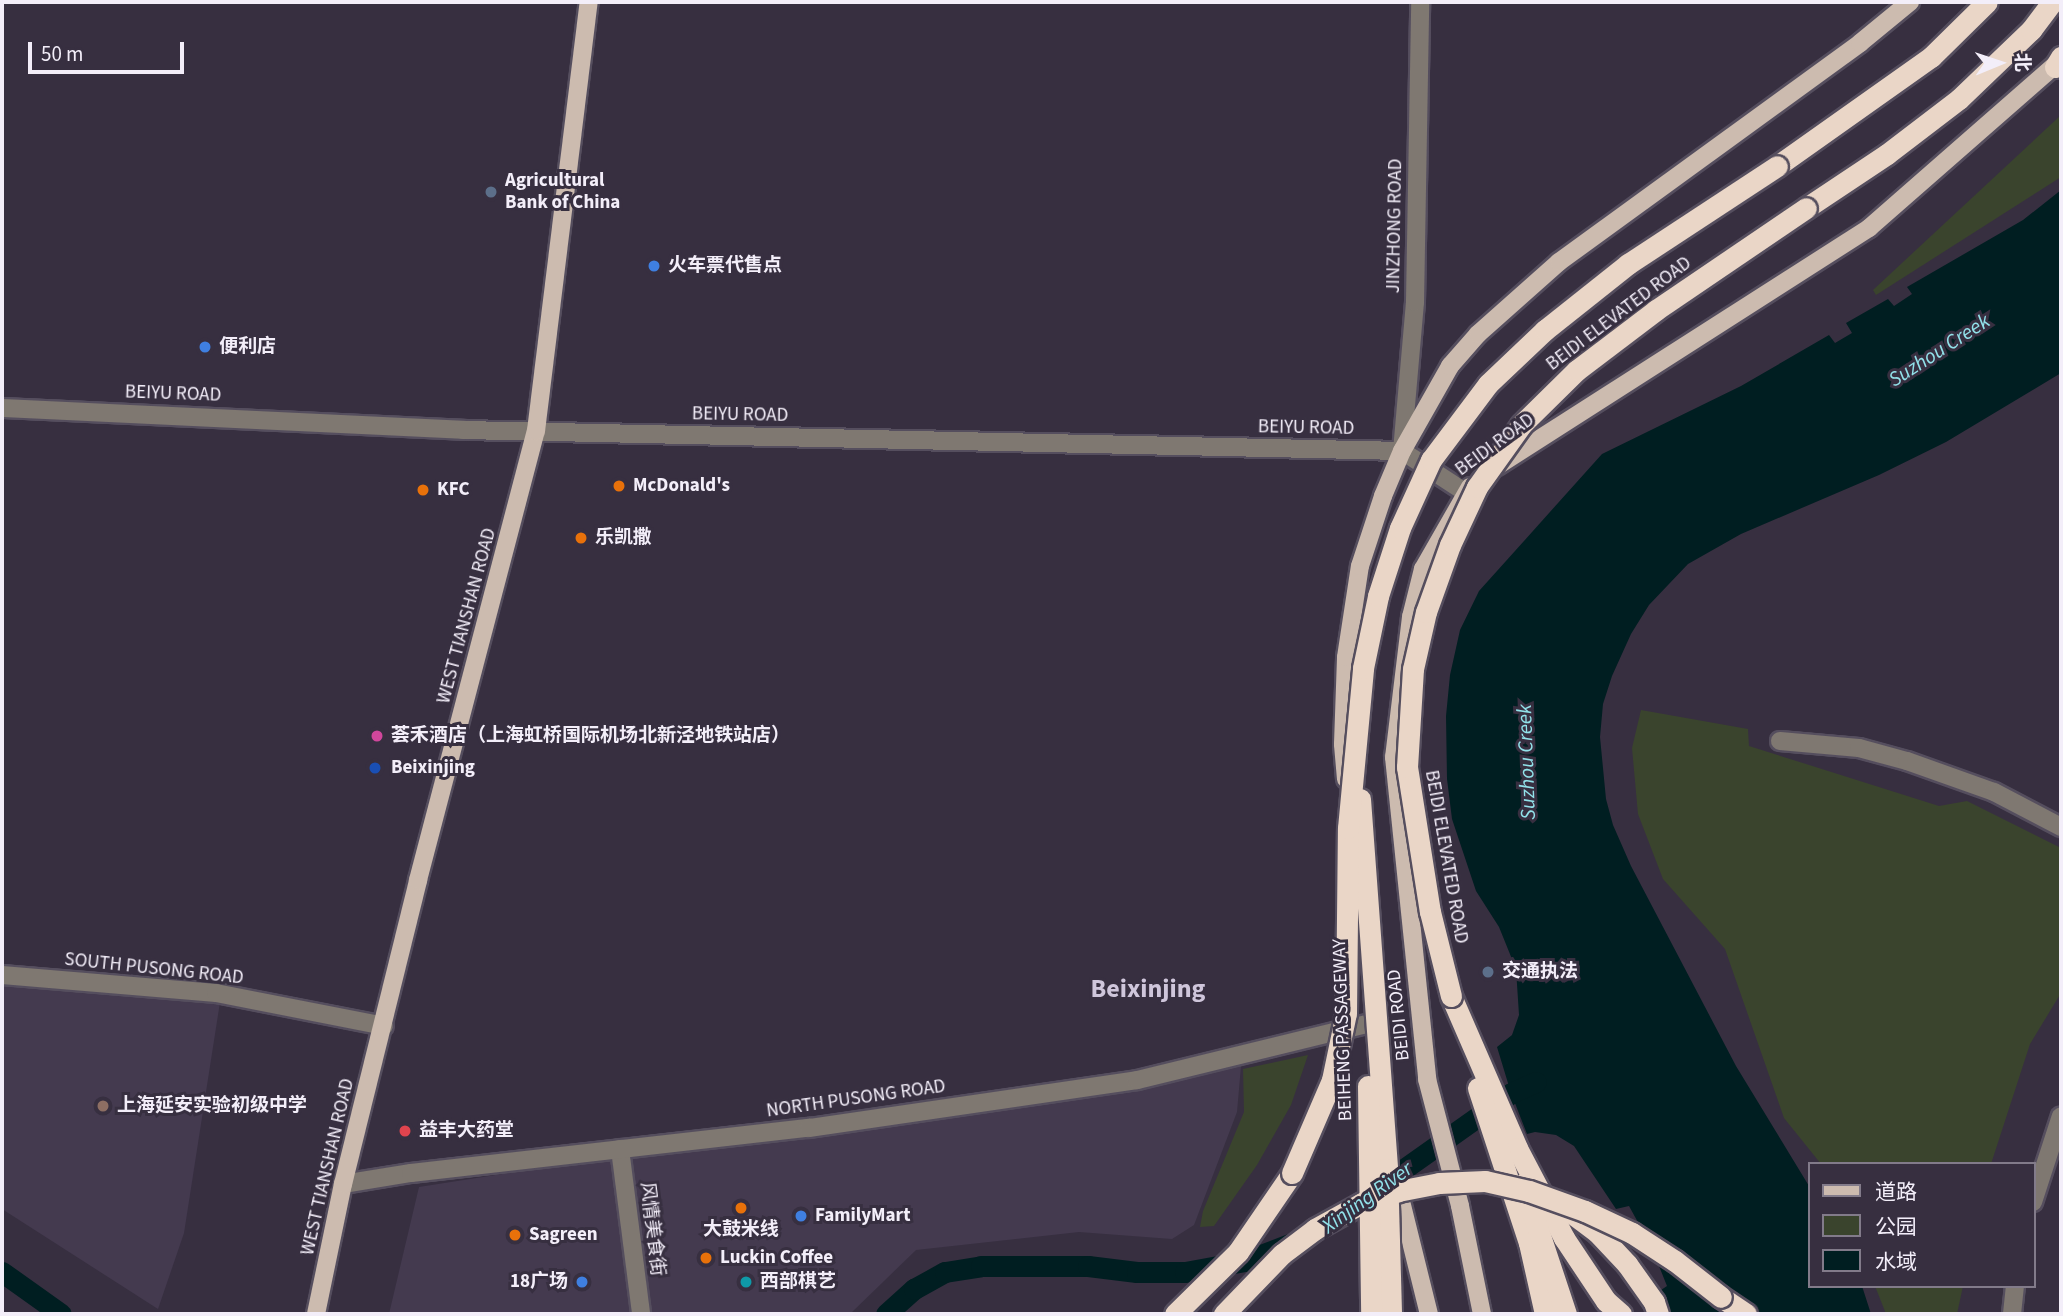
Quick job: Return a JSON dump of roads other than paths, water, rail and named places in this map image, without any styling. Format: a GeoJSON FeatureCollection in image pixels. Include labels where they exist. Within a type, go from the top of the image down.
{"type":"FeatureCollection","features":[{"type":"Feature","properties":{"kind":"highway","name":"BEIDI ELEVATED ROAD"},"geometry":{"type":"LineString","coordinates":[[1355,745],[1363,668],[1378,596],[1400,528],[1431,460],[1488,384],[1545,330],[1629,264],[1777,166],[1931,57],[1987,2]]}},
{"type":"Feature","properties":{"kind":"highway","name":"BEIDI ELEVATED ROAD"},"geometry":{"type":"LineString","coordinates":[[1451,996],[1430,912],[1407,767],[1413,670],[1426,612],[1450,545],[1477,487],[1521,425],[1577,370],[1656,310],[1887,154],[1959,99],[2031,30],[2052,2]]}},
{"type":"Feature","properties":{"kind":"highway"},"geometry":{"type":"LineString","coordinates":[[1175,1314],[1238,1252],[1268,1212],[1292,1173],[1332,1080],[1346,1013],[1348,828],[1355,745]]}},
{"type":"Feature","properties":{"kind":"highway"},"geometry":{"type":"LineString","coordinates":[[1355,745],[1387,1169],[1391,1314]]}},
{"type":"Feature","properties":{"kind":"highway","name":"BEIHENG PASSAGEWAY"},"geometry":{"type":"LineString","coordinates":[[1355,745],[1369,1133],[1371,1314]]}},
{"type":"Feature","properties":{"kind":"highway"},"geometry":{"type":"LineString","coordinates":[[1451,996],[1502,1168],[1529,1243],[1545,1314]]}},
{"type":"Feature","properties":{"kind":"highway"},"geometry":{"type":"LineString","coordinates":[[1451,996],[1547,1250],[1566,1314]]}},
{"type":"Feature","properties":{"kind":"highway"},"geometry":{"type":"LineString","coordinates":[[1451,996],[1517,1148],[1563,1238],[1606,1301],[1620,1314]]}},
{"type":"Feature","properties":{"kind":"highway"},"geometry":{"type":"LineString","coordinates":[[1227,1310],[1282,1255],[1315,1229],[1362,1203],[1398,1191],[1439,1183],[1485,1181],[1529,1191],[1632,1233],[1746,1314]]}},
{"type":"Feature","properties":{"kind":"highway"},"geometry":{"type":"LineString","coordinates":[[1554,1200],[1597,1232],[1627,1264],[1654,1301],[1658,1314]]}},
{"type":"Feature","properties":{"kind":"main road","name":"WEST TIANSHAN ROAD"},"geometry":{"type":"LineString","coordinates":[[316,1314],[343,1184],[418,880],[536,431],[589,2]]}},
{"type":"Feature","properties":{"kind":"main road","name":"BEIDI ROAD"},"geometry":{"type":"LineString","coordinates":[[1429,1314],[1418,1261],[1378,1113],[1343,744],[1346,657],[1360,566],[1383,496],[1402,451],[1450,366],[1478,334],[1559,262],[1828,67],[1897,15],[1910,2]]}},
{"type":"Feature","properties":{"kind":"main road","name":"BEIDI ROAD"},"geometry":{"type":"LineString","coordinates":[[1482,1314],[1460,1206],[1427,1079],[1394,757],[1411,617],[1423,569],[1465,492],[1513,453],[1869,228],[2059,61]]}},
{"type":"Feature","properties":{"kind":"street","name":"JINZHONG ROAD"},"geometry":{"type":"LineString","coordinates":[[1402,451],[1415,302],[1420,2]]}},
{"type":"Feature","properties":{"kind":"street","name":"BEIYU ROAD"},"geometry":{"type":"LineString","coordinates":[[2,408],[536,431],[1402,451]]}},
{"type":"Feature","properties":{"kind":"street"},"geometry":{"type":"LineString","coordinates":[[1402,451],[1465,492]]}},
{"type":"Feature","properties":{"kind":"street"},"geometry":{"type":"LineString","coordinates":[[1780,741],[1847,746],[1907,761],[1994,792],[2061,827]]}},
{"type":"Feature","properties":{"kind":"street","name":"SOUTH PUSONG ROAD"},"geometry":{"type":"LineString","coordinates":[[2,975],[216,993],[384,1026]]}},
{"type":"Feature","properties":{"kind":"street","name":"NORTH PUSONG ROAD"},"geometry":{"type":"LineString","coordinates":[[343,1184],[809,1128],[1137,1080],[1370,1023]]}},
{"type":"Feature","properties":{"kind":"street"},"geometry":{"type":"LineString","coordinates":[[2035,1196],[2061,1116]]}},
{"type":"Feature","properties":{"kind":"street","name":"风情美食街"},"geometry":{"type":"LineString","coordinates":[[620,1149],[642,1314]]}},
{"type":"Feature","properties":{"kind":"street"},"geometry":{"type":"LineString","coordinates":[[2012,1314],[2015,1288]]}},
{"type":"Feature","properties":{"kind":"water","name":"Suzhou Creek"},"geometry":{"type":"Polygon","coordinates":[[[2061,190],[2061,373],[1946,442],[1879,475],[1741,534],[1688,564],[1649,605],[1631,634],[1612,676],[1603,704],[1600,737],[1606,799],[1613,825],[1631,866],[1736,1066],[1808,1184],[1808,1288],[1863,1288],[1871,1314],[1668,1314],[1658,1292],[1667,1286],[1651,1246],[1629,1206],[1616,1209],[1574,1146],[1556,1135],[1535,1132],[1527,1134],[1497,1047],[1512,1035],[1519,1015],[1516,969],[1499,927],[1476,891],[1452,819],[1447,779],[1446,716],[1450,675],[1460,630],[1479,591],[1602,454],[1741,386],[1829,335],[1835,343],[1852,333],[1846,323],[1888,299],[1894,306],[1912,294],[1907,287],[2023,220],[2061,190]]]}},
{"type":"Feature","properties":{"kind":"waterway","name":"Xinjing River"},"geometry":{"type":"LineString","coordinates":[[1377,1188],[1511,1093],[1536,1082]]}},
{"type":"Feature","properties":{"kind":"waterway","name":"Xinjing River"},"geometry":{"type":"LineString","coordinates":[[886,1314],[914,1289],[945,1272],[981,1266],[1088,1266],[1137,1272],[1185,1272],[1245,1261],[1295,1242]]}},
{"type":"Feature","properties":{"kind":"waterway","name":"Xinjing River"},"geometry":{"type":"LineString","coordinates":[[2,1272],[61,1314]]}},
{"type":"Feature","properties":{"kind":"place","name":"Agricultural Bank of China"},"geometry":{"type":"Point","coordinates":[491,192]}},
{"type":"Feature","properties":{"kind":"place","name":"火车票代售点"},"geometry":{"type":"Point","coordinates":[654,266]}},
{"type":"Feature","properties":{"kind":"place","name":"便利店"},"geometry":{"type":"Point","coordinates":[205,347]}},
{"type":"Feature","properties":{"kind":"place","name":"McDonald's"},"geometry":{"type":"Point","coordinates":[619,486]}},
{"type":"Feature","properties":{"kind":"place","name":"KFC"},"geometry":{"type":"Point","coordinates":[423,490]}},
{"type":"Feature","properties":{"kind":"place","name":"乐凯撒"},"geometry":{"type":"Point","coordinates":[581,538]}},
{"type":"Feature","properties":{"kind":"place","name":"荟禾酒店（上海虹桥国际机场北新泾地铁站店）"},"geometry":{"type":"Point","coordinates":[377,736]}},
{"type":"Feature","properties":{"kind":"place","name":"Beixinjing"},"geometry":{"type":"Point","coordinates":[375,768]}},
{"type":"Feature","properties":{"kind":"place","name":"交通执法"},"geometry":{"type":"Point","coordinates":[1488,972]}},
{"type":"Feature","properties":{"kind":"place","name":"上海延安实验初级中学"},"geometry":{"type":"Point","coordinates":[103,1106]}},
{"type":"Feature","properties":{"kind":"place","name":"益丰大药堂"},"geometry":{"type":"Point","coordinates":[405,1131]}},
{"type":"Feature","properties":{"kind":"place","name":"大鼓米线"},"geometry":{"type":"Point","coordinates":[741,1208]}},
{"type":"Feature","properties":{"kind":"place","name":"FamilyMart"},"geometry":{"type":"Point","coordinates":[801,1216]}},
{"type":"Feature","properties":{"kind":"place","name":"Sagreen"},"geometry":{"type":"Point","coordinates":[515,1235]}},
{"type":"Feature","properties":{"kind":"place","name":"Luckin Coffee"},"geometry":{"type":"Point","coordinates":[706,1258]}},
{"type":"Feature","properties":{"kind":"place","name":"18广场"},"geometry":{"type":"Point","coordinates":[582,1282]}},
{"type":"Feature","properties":{"kind":"place","name":"西部棋艺"},"geometry":{"type":"Point","coordinates":[746,1282]}},
{"type":"Feature","properties":{"kind":"district","name":"Beixinjing"},"geometry":{"type":"Point","coordinates":[1148,989]}}]}
